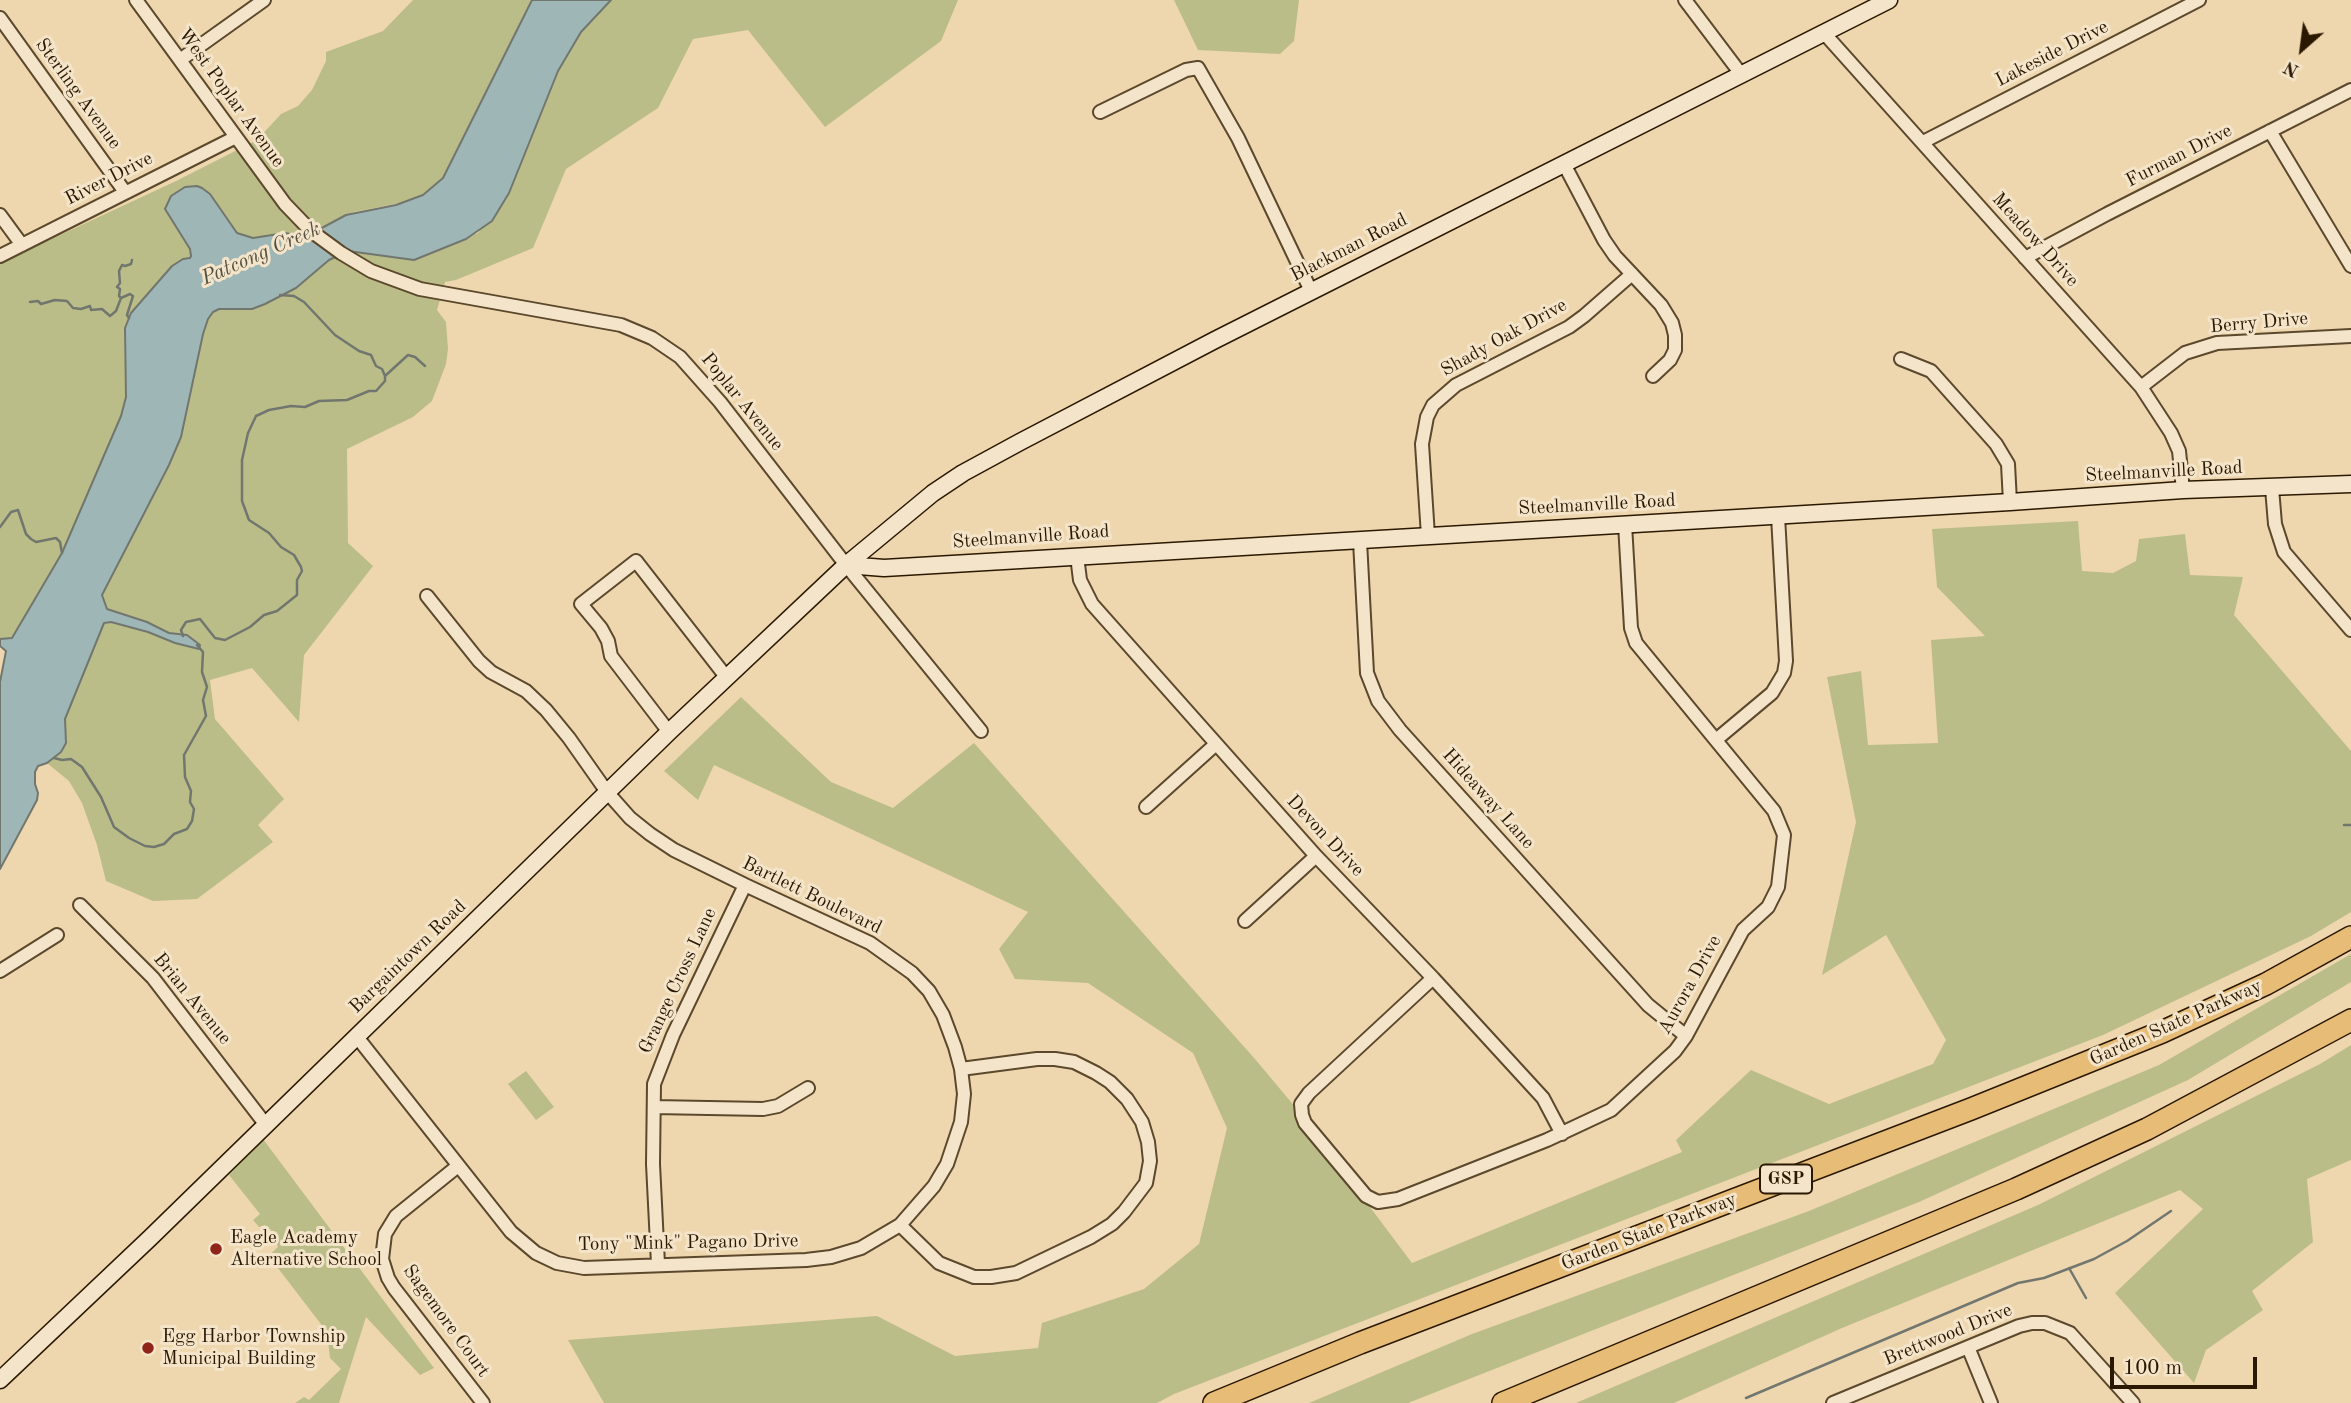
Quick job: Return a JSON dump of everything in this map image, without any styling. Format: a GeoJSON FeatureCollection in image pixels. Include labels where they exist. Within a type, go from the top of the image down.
{"type":"FeatureCollection","features":[{"type":"Feature","properties":{"kind":"highway","name":"Garden State Parkway"},"geometry":{"type":"LineString","coordinates":[[1214,1403],[1360,1343],[1971,1109],[2149,1037],[2266,984],[2351,937]]}},
{"type":"Feature","properties":{"kind":"highway"},"geometry":{"type":"LineString","coordinates":[[1503,1403],[2015,1189],[2147,1129],[2351,1020]]}},
{"type":"Feature","properties":{"kind":"main road","name":"Blackman Road"},"geometry":{"type":"LineString","coordinates":[[846,565],[915,506],[963,473],[1311,291],[1889,0]]}},
{"type":"Feature","properties":{"kind":"main road","name":"Steelmanville Road"},"geometry":{"type":"LineString","coordinates":[[846,565],[884,568],[2183,490],[2351,484]]}},
{"type":"Feature","properties":{"kind":"main road","name":"Bargaintown Road"},"geometry":{"type":"LineString","coordinates":[[0,1380],[669,732],[846,565]]}},
{"type":"Feature","properties":{"kind":"street","name":"West Poplar Avenue"},"geometry":{"type":"LineString","coordinates":[[136,0],[276,193],[297,217]]}},
{"type":"Feature","properties":{"kind":"street"},"geometry":{"type":"LineString","coordinates":[[1685,0],[1741,74]]}},
{"type":"Feature","properties":{"kind":"street","name":"Lakeside Drive"},"geometry":{"type":"LineString","coordinates":[[1923,142],[2199,0]]}},
{"type":"Feature","properties":{"kind":"street"},"geometry":{"type":"LineString","coordinates":[[180,60],[255,3]]}},
{"type":"Feature","properties":{"kind":"street","name":"Sterling Avenue"},"geometry":{"type":"LineString","coordinates":[[0,19],[125,192]]}},
{"type":"Feature","properties":{"kind":"street","name":"Meadow Drive"},"geometry":{"type":"LineString","coordinates":[[1824,33],[2141,387],[2171,433],[2179,451],[2183,490]]}},
{"type":"Feature","properties":{"kind":"street"},"geometry":{"type":"LineString","coordinates":[[1100,112],[1186,70],[1198,68],[1238,138],[1311,291]]}},
{"type":"Feature","properties":{"kind":"street","name":"Furman Drive"},"geometry":{"type":"LineString","coordinates":[[2025,258],[2351,90]]}},
{"type":"Feature","properties":{"kind":"street"},"geometry":{"type":"LineString","coordinates":[[2270,131],[2351,266]]}},
{"type":"Feature","properties":{"kind":"street","name":"River Drive"},"geometry":{"type":"LineString","coordinates":[[0,256],[236,138]]}},
{"type":"Feature","properties":{"kind":"street"},"geometry":{"type":"LineString","coordinates":[[1564,164],[1604,240],[1661,305],[1674,330],[1673,355],[1653,376]]}},
{"type":"Feature","properties":{"kind":"street"},"geometry":{"type":"LineString","coordinates":[[0,215],[22,245]]}},
{"type":"Feature","properties":{"kind":"street","name":"Poplar Avenue"},"geometry":{"type":"LineString","coordinates":[[297,217],[325,242],[371,271],[406,285],[437,293],[621,325],[662,344],[680,356],[981,731]]}},
{"type":"Feature","properties":{"kind":"street","name":"Shady Oak Drive"},"geometry":{"type":"LineString","coordinates":[[1428,536],[1422,444],[1427,416],[1433,404],[1456,385],[1569,327],[1632,274]]}},
{"type":"Feature","properties":{"kind":"street","name":"Berry Drive"},"geometry":{"type":"LineString","coordinates":[[2141,387],[2185,353],[2217,343],[2351,335]]}},
{"type":"Feature","properties":{"kind":"street"},"geometry":{"type":"LineString","coordinates":[[1901,359],[1931,371],[1996,444],[2008,464],[2010,502]]}},
{"type":"Feature","properties":{"kind":"street"},"geometry":{"type":"LineString","coordinates":[[2272,488],[2275,524],[2284,552],[2351,630]]}},
{"type":"Feature","properties":{"kind":"street"},"geometry":{"type":"LineString","coordinates":[[1717,739],[1772,693],[1784,673],[1786,661],[1778,516]]}},
{"type":"Feature","properties":{"kind":"street","name":"Aurora Drive"},"geometry":{"type":"LineString","coordinates":[[1433,978],[1309,1093],[1301,1104],[1304,1121],[1366,1196],[1378,1202],[1398,1199],[1562,1134],[1611,1110],[1675,1051],[1686,1036],[1743,930],[1768,907],[1778,887],[1784,835],[1774,811],[1636,643],[1631,628],[1625,524]]}},
{"type":"Feature","properties":{"kind":"street","name":"Hideaway Lane"},"geometry":{"type":"LineString","coordinates":[[1360,541],[1367,673],[1378,701],[1400,730],[1648,1005],[1686,1036]]}},
{"type":"Feature","properties":{"kind":"street","name":"Devon Drive"},"geometry":{"type":"LineString","coordinates":[[1077,556],[1080,580],[1092,604],[1316,856],[1543,1098],[1562,1134]]}},
{"type":"Feature","properties":{"kind":"street"},"geometry":{"type":"LineString","coordinates":[[669,732],[611,656],[608,641],[601,628],[581,604],[636,561],[727,678]]}},
{"type":"Feature","properties":{"kind":"street","name":"Bartlett Boulevard"},"geometry":{"type":"LineString","coordinates":[[427,596],[479,661],[491,672],[526,691],[546,710],[607,792],[630,818],[650,834],[674,850],[870,943],[912,973],[929,991],[943,1015],[961,1069]]}},
{"type":"Feature","properties":{"kind":"street"},"geometry":{"type":"LineString","coordinates":[[1146,807],[1216,744]]}},
{"type":"Feature","properties":{"kind":"street"},"geometry":{"type":"LineString","coordinates":[[1245,921],[1316,856]]}},
{"type":"Feature","properties":{"kind":"street","name":"Grange Cross Lane"},"geometry":{"type":"LineString","coordinates":[[658,1264],[653,1164],[654,1084],[661,1063],[745,885]]}},
{"type":"Feature","properties":{"kind":"street","name":"Brian Avenue"},"geometry":{"type":"LineString","coordinates":[[80,905],[153,978],[266,1125]]}},
{"type":"Feature","properties":{"kind":"street"},"geometry":{"type":"LineString","coordinates":[[0,971],[57,935]]}},
{"type":"Feature","properties":{"kind":"street","name":"Tony \"Mink\" Pagano Drive"},"geometry":{"type":"LineString","coordinates":[[357,1037],[511,1232],[536,1253],[557,1263],[584,1268],[806,1260],[831,1257],[861,1248],[900,1225],[934,1186],[954,1146],[961,1122],[964,1094],[961,1069]]}},
{"type":"Feature","properties":{"kind":"street"},"geometry":{"type":"LineString","coordinates":[[900,1225],[939,1263],[974,1277],[1016,1273],[1112,1224],[1146,1184],[1150,1161],[1142,1122],[1127,1099],[1110,1082],[1096,1073],[1074,1062],[1055,1059],[961,1069]]}},
{"type":"Feature","properties":{"kind":"street"},"geometry":{"type":"LineString","coordinates":[[654,1107],[763,1109],[778,1106],[808,1088]]}},
{"type":"Feature","properties":{"kind":"street","name":"Sagemore Court"},"geometry":{"type":"LineString","coordinates":[[458,1166],[396,1216],[385,1234],[382,1259],[394,1289],[483,1403]]}},
{"type":"Feature","properties":{"kind":"street","name":"Brettwood Drive"},"geometry":{"type":"LineString","coordinates":[[1833,1403],[2020,1326],[2045,1323],[2070,1333],[2133,1403]]}},
{"type":"Feature","properties":{"kind":"street"},"geometry":{"type":"LineString","coordinates":[[1968,1348],[1991,1403]]}},
{"type":"Feature","properties":{"kind":"green space"},"geometry":{"type":"Polygon","coordinates":[[[413,0],[532,0],[443,178],[423,195],[410,201],[354,212],[305,237],[285,233],[244,237],[237,233],[210,194],[202,188],[165,209],[190,249],[191,256],[172,266],[125,328],[126,397],[121,416],[62,553],[12,638],[0,639],[0,263],[257,140],[281,114],[298,106],[312,90],[326,61],[326,52],[383,31],[413,0]]]}},
{"type":"Feature","properties":{"kind":"green space"},"geometry":{"type":"Polygon","coordinates":[[[611,0],[958,0],[941,41],[825,127],[748,30],[693,39],[658,108],[566,169],[533,248],[445,282],[437,310],[446,322],[448,349],[446,364],[432,401],[413,417],[347,449],[348,543],[373,566],[304,655],[299,722],[252,668],[210,680],[215,719],[284,799],[258,825],[273,842],[197,899],[153,901],[106,881],[82,803],[69,781],[47,763],[61,752],[66,743],[65,719],[104,623],[111,622],[148,632],[197,649],[185,635],[169,633],[147,622],[107,609],[102,595],[181,437],[208,319],[219,309],[252,309],[265,304],[296,288],[329,260],[348,251],[414,260],[478,233],[509,193],[558,71],[581,32],[611,0]]]}},
{"type":"Feature","properties":{"kind":"green space"},"geometry":{"type":"Polygon","coordinates":[[[1174,0],[1299,0],[1294,41],[1280,54],[1198,50],[1174,0]]]}},
{"type":"Feature","properties":{"kind":"green space"},"geometry":{"type":"Polygon","coordinates":[[[2078,521],[2082,571],[2113,573],[2136,561],[2139,539],[2185,534],[2190,575],[2243,577],[2234,615],[2351,751],[2351,912],[2311,936],[2103,1035],[1174,1394],[1157,1403],[604,1403],[568,1340],[877,1316],[955,1356],[1038,1348],[1042,1323],[1144,1289],[1199,1244],[1227,1128],[1193,1053],[1088,983],[1015,979],[999,949],[1028,912],[714,765],[698,800],[664,771],[741,697],[831,782],[893,808],[974,743],[1255,1059],[1291,1102],[1412,1263],[1682,1152],[1676,1140],[1751,1070],[1829,1104],[1933,1064],[1946,1040],[1886,935],[1822,975],[1856,822],[1827,677],[1861,671],[1868,745],[1938,743],[1931,640],[1985,636],[1937,587],[1932,529],[2078,521]]]}},
{"type":"Feature","properties":{"kind":"green space"},"geometry":{"type":"Polygon","coordinates":[[[2351,954],[2351,982],[2188,1080],[1919,1202],[1408,1403],[1309,1403],[1472,1334],[1809,1211],[2159,1065],[2351,954]]]}},
{"type":"Feature","properties":{"kind":"green space"},"geometry":{"type":"Polygon","coordinates":[[[2351,1045],[2351,1160],[2307,1179],[2313,1242],[2252,1291],[2263,1310],[2206,1350],[2194,1383],[2115,1293],[2203,1209],[2180,1190],[1842,1328],[1674,1403],[1576,1403],[2038,1205],[2320,1064],[2351,1045]]]}},
{"type":"Feature","properties":{"kind":"green space"},"geometry":{"type":"Polygon","coordinates":[[[526,1071],[554,1107],[536,1120],[508,1084],[526,1071]]]}},
{"type":"Feature","properties":{"kind":"green space"},"geometry":{"type":"Polygon","coordinates":[[[263,1139],[434,1368],[420,1375],[366,1317],[339,1403],[295,1403],[304,1397],[309,1400],[341,1369],[330,1358],[327,1332],[267,1257],[278,1247],[271,1230],[265,1225],[259,1227],[253,1220],[260,1214],[229,1175],[263,1139]]]}},
{"type":"Feature","properties":{"kind":"water","name":"Patcong Creek"},"geometry":{"type":"Polygon","coordinates":[[[532,0],[611,0],[581,32],[558,71],[509,193],[492,221],[466,239],[414,260],[348,251],[329,260],[296,288],[265,304],[252,309],[219,309],[208,319],[181,437],[102,595],[107,609],[147,622],[169,633],[187,635],[200,645],[199,649],[148,632],[111,622],[104,623],[65,719],[66,743],[61,752],[47,763],[38,766],[35,772],[37,800],[0,869],[0,682],[6,651],[0,646],[0,639],[12,638],[62,553],[121,416],[126,397],[125,328],[131,313],[172,266],[191,256],[190,249],[165,209],[171,196],[185,187],[202,188],[210,194],[237,233],[253,238],[285,233],[305,237],[346,215],[396,205],[423,195],[443,178],[532,0]]]}},
{"type":"Feature","properties":{"kind":"waterway"},"geometry":{"type":"LineString","coordinates":[[121,298],[120,289],[117,287],[120,283],[119,271],[122,265],[131,264],[132,260]]}},
{"type":"Feature","properties":{"kind":"waterway"},"geometry":{"type":"LineString","coordinates":[[30,302],[38,301],[41,304],[55,300],[67,301],[73,308],[90,306],[91,310],[102,309],[110,316],[116,311],[121,298],[130,294],[133,296],[127,315],[129,318]]}},
{"type":"Feature","properties":{"kind":"waterway"},"geometry":{"type":"LineString","coordinates":[[280,295],[294,296],[304,302],[335,335],[359,351],[371,355],[385,376]]}},
{"type":"Feature","properties":{"kind":"waterway"},"geometry":{"type":"LineString","coordinates":[[183,636],[181,630],[186,622],[200,619],[215,638],[225,640],[250,627],[264,615],[277,611],[297,595],[297,580],[302,571],[294,555],[249,520],[242,501],[242,460],[248,433],[256,416],[269,410],[291,406],[305,407],[319,401],[347,400],[376,391],[385,381],[385,376],[408,355],[415,357],[425,366]]}},
{"type":"Feature","properties":{"kind":"waterway"},"geometry":{"type":"LineString","coordinates":[[0,527],[11,512],[18,510],[26,534],[31,539],[36,542],[56,538],[60,542],[62,553]]}},
{"type":"Feature","properties":{"kind":"waterway"},"geometry":{"type":"LineString","coordinates":[[54,758],[71,759],[82,767],[101,797],[114,827],[129,838],[145,846],[154,847],[164,844],[174,834],[187,829],[194,809],[185,777],[184,755],[206,716],[203,700],[207,687],[202,672],[203,652],[197,645]]}},
{"type":"Feature","properties":{"kind":"waterway"},"geometry":{"type":"LineString","coordinates":[[2344,825],[2351,825]]}},
{"type":"Feature","properties":{"kind":"waterway"},"geometry":{"type":"LineString","coordinates":[[1746,1398],[2018,1283],[2044,1278],[2094,1259],[2127,1241],[2171,1211]]}},
{"type":"Feature","properties":{"kind":"waterway"},"geometry":{"type":"LineString","coordinates":[[2069,1268],[2086,1298]]}},
{"type":"Feature","properties":{"kind":"place","name":"Eagle Academy Alternative School"},"geometry":{"type":"Point","coordinates":[216,1249]}},
{"type":"Feature","properties":{"kind":"place","name":"Egg Harbor Township Municipal Building"},"geometry":{"type":"Point","coordinates":[148,1348]}}]}
